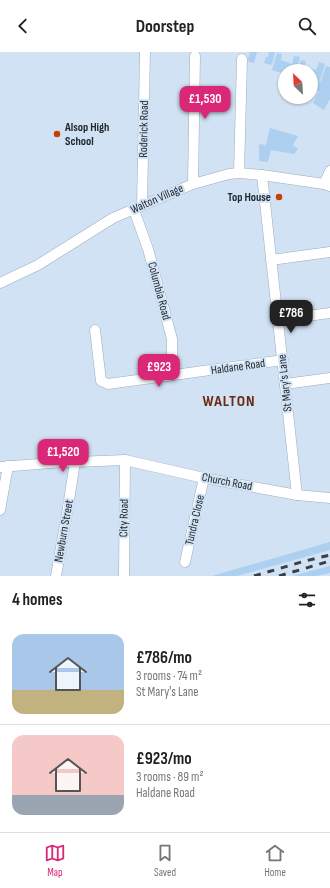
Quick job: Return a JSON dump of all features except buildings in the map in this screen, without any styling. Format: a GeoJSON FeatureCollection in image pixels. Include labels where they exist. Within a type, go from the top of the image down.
{"type":"FeatureCollection","features":[{"type":"Feature","properties":{"kind":"street","name":"Roderick Road"},"geometry":{"type":"LineString","coordinates":[[138,208],[146,52]]}},
{"type":"Feature","properties":{"kind":"street"},"geometry":{"type":"LineString","coordinates":[[193,184],[195,56]]}},
{"type":"Feature","properties":{"kind":"street"},"geometry":{"type":"LineString","coordinates":[[239,173],[242,59]]}},
{"type":"Feature","properties":{"kind":"street"},"geometry":{"type":"LineString","coordinates":[[327,185],[330,171]]}},
{"type":"Feature","properties":{"kind":"street","name":"Walton Village"},"geometry":{"type":"LineString","coordinates":[[0,283],[38,265],[113,218],[193,184],[239,173],[327,185]]}},
{"type":"Feature","properties":{"kind":"street","name":"St Mary's Lane"},"geometry":{"type":"LineString","coordinates":[[262,175],[298,495]]}},
{"type":"Feature","properties":{"kind":"street","name":"Columbia Road"},"geometry":{"type":"LineString","coordinates":[[138,208],[172,339],[172,375]]}},
{"type":"Feature","properties":{"kind":"street"},"geometry":{"type":"LineString","coordinates":[[271,260],[330,252]]}},
{"type":"Feature","properties":{"kind":"street"},"geometry":{"type":"LineString","coordinates":[[278,320],[330,314]]}},
{"type":"Feature","properties":{"kind":"street","name":"Haldane Road"},"geometry":{"type":"LineString","coordinates":[[95,330],[101,380],[108,384],[283,360]]}},
{"type":"Feature","properties":{"kind":"street"},"geometry":{"type":"LineString","coordinates":[[285,384],[330,378]]}},
{"type":"Feature","properties":{"kind":"street","name":"Church Road"},"geometry":{"type":"LineString","coordinates":[[4,466],[125,460],[204,478],[298,495],[330,498]]}},
{"type":"Feature","properties":{"kind":"street","name":"City Road"},"geometry":{"type":"LineString","coordinates":[[124,576],[125,460]]}},
{"type":"Feature","properties":{"kind":"street","name":"Newburn Street"},"geometry":{"type":"LineString","coordinates":[[56,576],[75,462]]}},
{"type":"Feature","properties":{"kind":"street"},"geometry":{"type":"LineString","coordinates":[[0,510],[4,466]]}},
{"type":"Feature","properties":{"kind":"street","name":"Tundra Close"},"geometry":{"type":"LineString","coordinates":[[186,562],[204,478]]}},
{"type":"Feature","properties":{"kind":"shaded area"},"geometry":{"type":"Polygon","coordinates":[[[250,52],[257,52],[254,63],[249,62],[248,59],[250,52]]]}},
{"type":"Feature","properties":{"kind":"shaded area"},"geometry":{"type":"Polygon","coordinates":[[[269,52],[275,52],[272,65],[264,63],[269,52]]]}},
{"type":"Feature","properties":{"kind":"shaded area"},"geometry":{"type":"Polygon","coordinates":[[[277,53],[282,54],[281,60],[292,64],[278,64],[278,72],[272,70],[277,53]]]}},
{"type":"Feature","properties":{"kind":"shaded area"},"geometry":{"type":"Polygon","coordinates":[[[294,56],[300,57],[298,64],[292,64],[294,56]]]}},
{"type":"Feature","properties":{"kind":"shaded area"},"geometry":{"type":"Polygon","coordinates":[[[301,60],[306,61],[306,64],[300,64],[301,60]]]}},
{"type":"Feature","properties":{"kind":"shaded area"},"geometry":{"type":"Polygon","coordinates":[[[319,62],[325,64],[319,83],[326,66],[330,67],[330,99],[324,110],[315,104],[318,104],[318,65],[319,62]]]}},
{"type":"Feature","properties":{"kind":"shaded area"},"geometry":{"type":"Polygon","coordinates":[[[270,128],[298,136],[293,145],[298,149],[294,154],[271,150],[268,162],[259,161],[259,144],[266,145],[270,128]]]}},
{"type":"Feature","properties":{"kind":"shaded area"},"geometry":{"type":"Polygon","coordinates":[[[330,542],[330,550],[237,576],[212,576],[330,542]]]}},
{"type":"Feature","properties":{"kind":"shaded area"},"geometry":{"type":"Polygon","coordinates":[[[330,566],[330,573],[316,576],[293,576],[310,571],[330,566]]]}},
{"type":"Feature","properties":{"kind":"railway"},"geometry":{"type":"LineString","coordinates":[[254,576],[330,555]]}},
{"type":"Feature","properties":{"kind":"railway"},"geometry":{"type":"LineString","coordinates":[[279,576],[330,561]]}},
{"type":"Feature","properties":{"kind":"place","name":"Alsop High School"},"geometry":{"type":"Point","coordinates":[57,134]}},
{"type":"Feature","properties":{"kind":"place","name":"Top House"},"geometry":{"type":"Point","coordinates":[279,197]}},
{"type":"Feature","properties":{"kind":"district","name":"WALTON"},"geometry":{"type":"Point","coordinates":[229,401]}}]}
